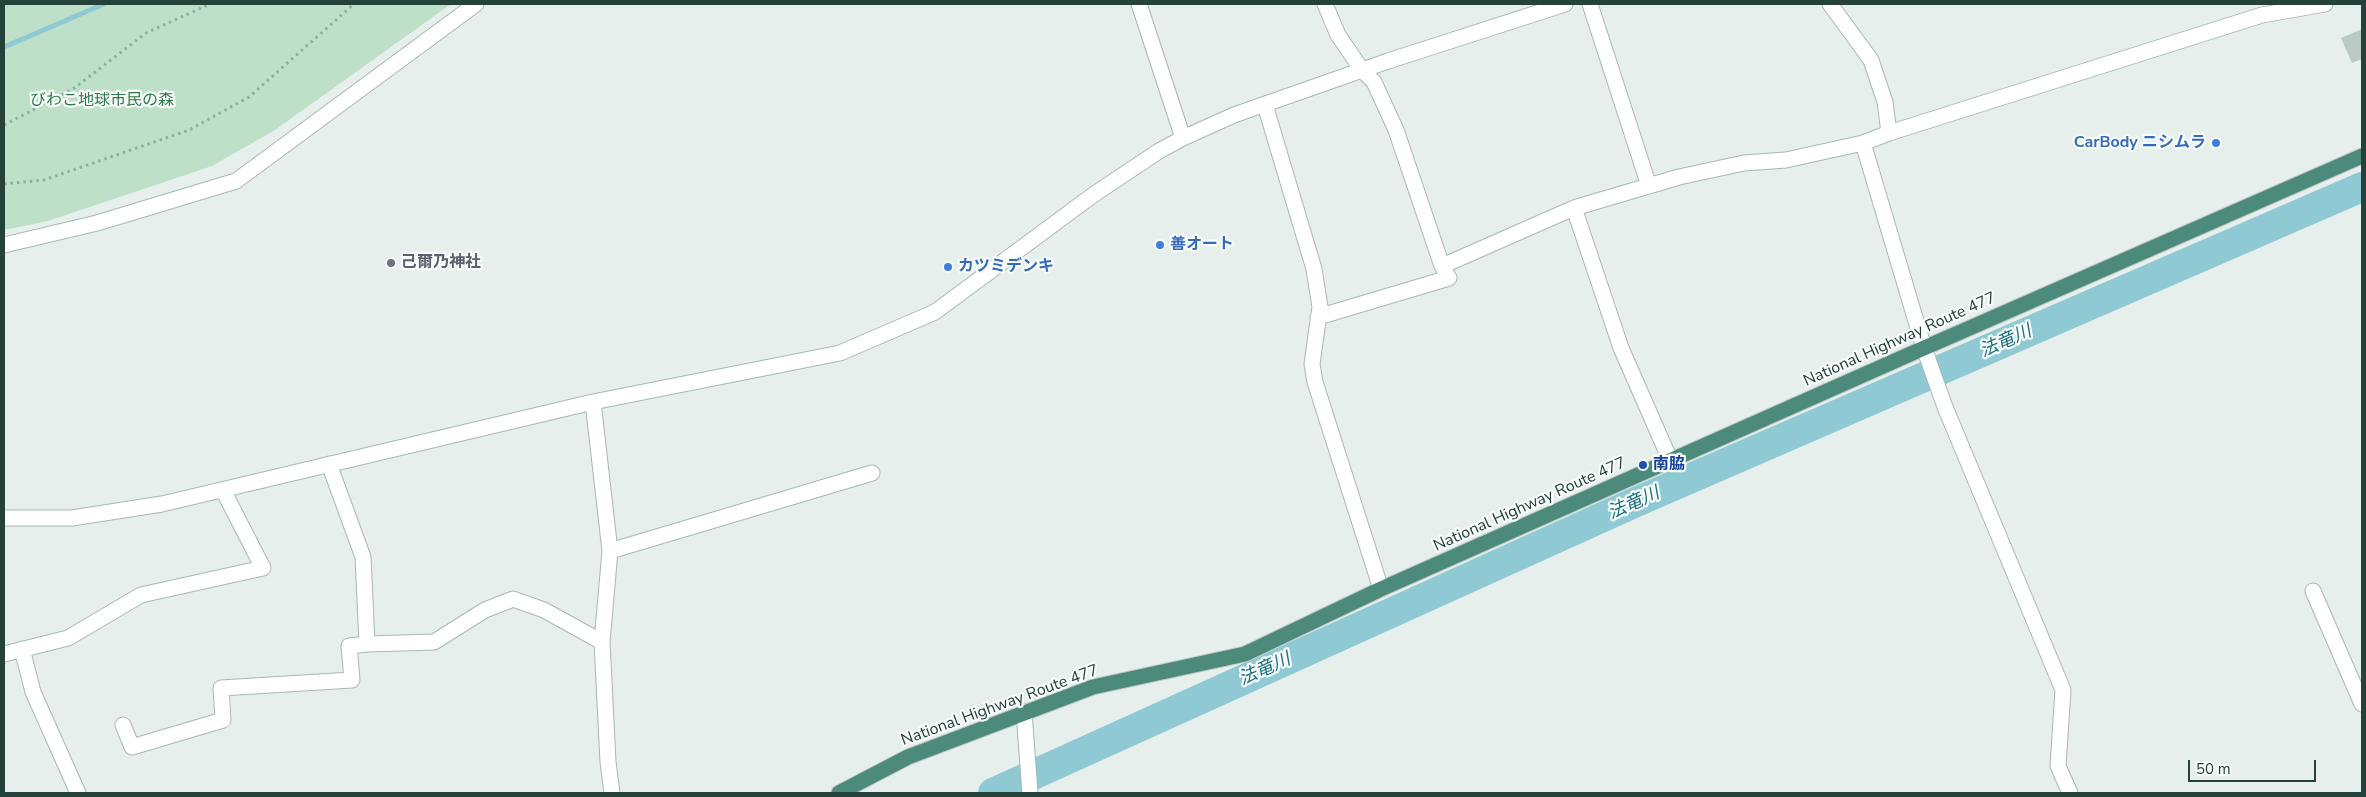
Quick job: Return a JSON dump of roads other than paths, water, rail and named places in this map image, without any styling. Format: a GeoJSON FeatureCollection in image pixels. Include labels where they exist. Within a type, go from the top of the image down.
{"type":"FeatureCollection","features":[{"type":"Feature","properties":{"kind":"highway","name":"National Highway Route 477"},"geometry":{"type":"LineString","coordinates":[[839,793],[908,758],[1093,687],[1245,654],[1381,589],[2362,156]]}},
{"type":"Feature","properties":{"kind":"street"},"geometry":{"type":"LineString","coordinates":[[4,245],[97,223],[236,181],[476,4]]}},
{"type":"Feature","properties":{"kind":"street"},"geometry":{"type":"LineString","coordinates":[[1140,4],[1184,138]]}},
{"type":"Feature","properties":{"kind":"street"},"geometry":{"type":"LineString","coordinates":[[1318,317],[1449,278],[1442,266],[1396,130],[1374,82],[1362,70],[1338,35],[1325,4]]}},
{"type":"Feature","properties":{"kind":"street"},"geometry":{"type":"LineString","coordinates":[[4,518],[72,518],[162,504],[593,402],[840,354],[934,312],[1093,194],[1159,150],[1234,116],[1362,70],[1564,4]]}},
{"type":"Feature","properties":{"kind":"street"},"geometry":{"type":"LineString","coordinates":[[1590,4],[1649,186]]}},
{"type":"Feature","properties":{"kind":"street"},"geometry":{"type":"LineString","coordinates":[[1830,4],[1870,60],[1885,102],[1889,133]]}},
{"type":"Feature","properties":{"kind":"street"},"geometry":{"type":"LineString","coordinates":[[1442,266],[1574,208],[1649,186],[1744,163],[1786,160],[1863,143],[1889,133],[2262,15],[2326,4]]}},
{"type":"Feature","properties":{"kind":"street"},"geometry":{"type":"LineString","coordinates":[[1265,105],[1314,269],[1320,307],[1312,364],[1315,382],[1381,589]]}},
{"type":"Feature","properties":{"kind":"street"},"geometry":{"type":"LineString","coordinates":[[1863,143],[1924,348],[1945,407],[2063,690],[2058,766],[2070,793]]}},
{"type":"Feature","properties":{"kind":"street"},"geometry":{"type":"LineString","coordinates":[[1574,208],[1621,348],[1671,462]]}},
{"type":"Feature","properties":{"kind":"street"},"geometry":{"type":"LineString","coordinates":[[593,402],[610,551],[602,642],[608,762],[612,793]]}},
{"type":"Feature","properties":{"kind":"street"},"geometry":{"type":"LineString","coordinates":[[328,464],[364,557],[367,644]]}},
{"type":"Feature","properties":{"kind":"street"},"geometry":{"type":"LineString","coordinates":[[610,551],[872,473]]}},
{"type":"Feature","properties":{"kind":"street"},"geometry":{"type":"LineString","coordinates":[[4,654],[68,638],[141,595],[263,568],[223,490]]}},
{"type":"Feature","properties":{"kind":"street"},"geometry":{"type":"LineString","coordinates":[[2313,591],[2362,704]]}},
{"type":"Feature","properties":{"kind":"street"},"geometry":{"type":"LineString","coordinates":[[123,726],[132,747],[223,720],[221,688],[352,680],[349,646],[434,642],[485,610],[513,599],[544,610],[602,642]]}},
{"type":"Feature","properties":{"kind":"street"},"geometry":{"type":"LineString","coordinates":[[22,649],[33,692],[78,793]]}},
{"type":"Feature","properties":{"kind":"street"},"geometry":{"type":"LineString","coordinates":[[1024,712],[1030,793]]}},
{"type":"Feature","properties":{"kind":"waterway"},"geometry":{"type":"LineString","coordinates":[[4,47],[104,4]]}},
{"type":"Feature","properties":{"kind":"waterway","name":"法竜川"},"geometry":{"type":"LineString","coordinates":[[993,793],[1636,502],[2362,187]]}},
{"type":"Feature","properties":{"kind":"place","name":"CarBody ニシムラ"},"geometry":{"type":"Point","coordinates":[2216,143]}},
{"type":"Feature","properties":{"kind":"place","name":"善オート"},"geometry":{"type":"Point","coordinates":[1160,245]}},
{"type":"Feature","properties":{"kind":"place","name":"己爾乃神社"},"geometry":{"type":"Point","coordinates":[391,263]}},
{"type":"Feature","properties":{"kind":"place","name":"カツミデンキ"},"geometry":{"type":"Point","coordinates":[948,267]}},
{"type":"Feature","properties":{"kind":"place","name":"南脇"},"geometry":{"type":"Point","coordinates":[1643,465]}},
{"type":"Feature","properties":{"kind":"park label","name":"びわこ地球市民の森"},"geometry":{"type":"Point","coordinates":[102,101]}}]}
